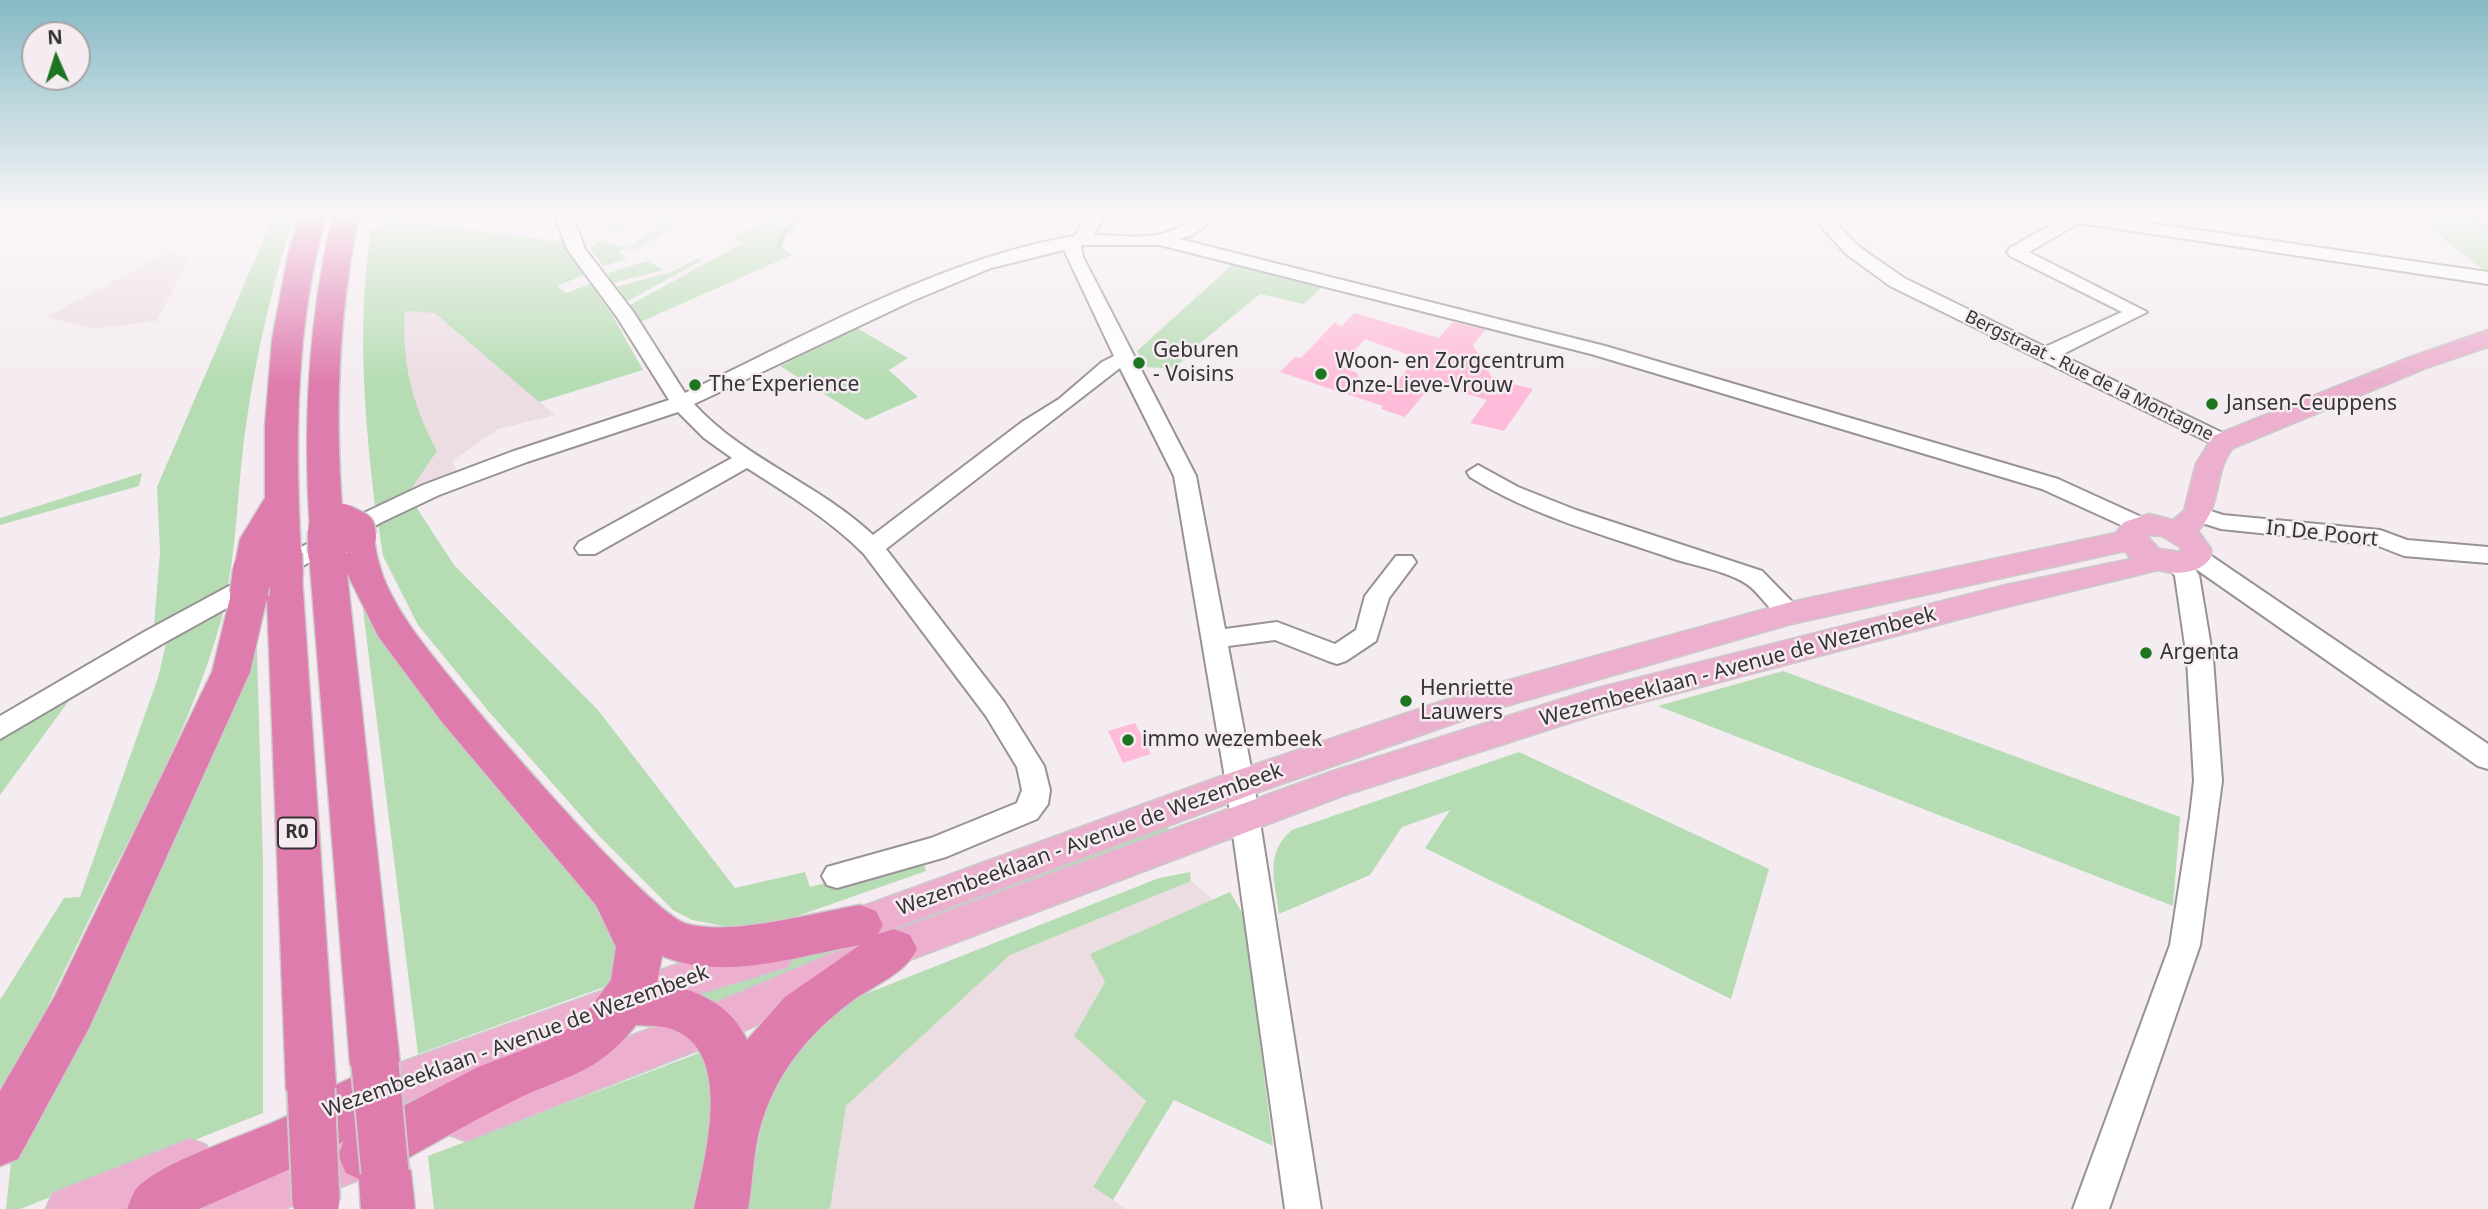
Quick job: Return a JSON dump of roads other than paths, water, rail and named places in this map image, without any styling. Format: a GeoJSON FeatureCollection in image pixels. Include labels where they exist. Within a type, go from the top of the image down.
{"type":"FeatureCollection","features":[{"type":"Feature","properties":{"kind":"highway"},"geometry":{"type":"LineString","coordinates":[[4,1129],[72,1012],[226,682],[246,622],[267,574],[257,539],[281,499],[288,344],[299,271]]}},
{"type":"Feature","properties":{"kind":"highway"},"geometry":{"type":"LineString","coordinates":[[334,271],[325,338],[321,415],[336,531],[367,1081],[379,1179]]}},
{"type":"Feature","properties":{"kind":"highway"},"geometry":{"type":"LineString","coordinates":[[336,531],[361,565],[390,627],[456,711],[612,892],[660,934],[685,944],[726,948],[877,937]]}},
{"type":"Feature","properties":{"kind":"highway","name":"R0"},"geometry":{"type":"LineString","coordinates":[[267,574],[311,1090],[316,1205]]}},
{"type":"Feature","properties":{"kind":"highway"},"geometry":{"type":"LineString","coordinates":[[379,1179],[447,1108],[501,1082],[569,1055],[596,1035],[624,1002],[639,971],[639,945],[612,892]]}},
{"type":"Feature","properties":{"kind":"highway"},"geometry":{"type":"LineString","coordinates":[[735,1125],[758,1066],[797,1015],[877,937]]}},
{"type":"Feature","properties":{"kind":"highway"},"geometry":{"type":"LineString","coordinates":[[624,1002],[664,1006],[689,1013],[710,1026],[726,1052],[736,1076],[735,1125],[720,1209]]}},
{"type":"Feature","properties":{"kind":"highway"},"geometry":{"type":"LineString","coordinates":[[154,1209],[185,1187],[295,1141],[331,1120],[367,1081]]}},
{"type":"Feature","properties":{"kind":"main road"},"geometry":{"type":"LineString","coordinates":[[2160,549],[2194,545],[2187,522],[2213,450],[2223,442],[2417,363],[2450,354],[2488,338]]}},
{"type":"Feature","properties":{"kind":"main road","name":"Wezembeeklaan - Avenue de Wezembeek"},"geometry":{"type":"LineString","coordinates":[[69,1209],[367,1081],[624,1002],[675,982],[769,957],[877,937],[1242,801],[1484,699],[1791,613],[2160,549]]}},
{"type":"Feature","properties":{"kind":"main road","name":"Wezembeeklaan - Avenue de Wezembeek"},"geometry":{"type":"LineString","coordinates":[[1242,801],[1412,758],[1594,702],[2006,596],[2140,567],[2160,549]]}},
{"type":"Feature","properties":{"kind":"main road","name":"Wezembeeklaan - Avenue de Wezembeek"},"geometry":{"type":"LineString","coordinates":[[226,1209],[379,1179],[450,1126],[781,996],[841,966],[877,937]]}},
{"type":"Feature","properties":{"kind":"street"},"geometry":{"type":"LineString","coordinates":[[594,271],[681,404],[712,433],[850,527],[872,548],[1005,724],[1032,772],[1036,798],[1027,811],[936,849],[837,876]]}},
{"type":"Feature","properties":{"kind":"street"},"geometry":{"type":"LineString","coordinates":[[0,729],[153,638],[374,517],[431,490],[681,404],[966,271]]}},
{"type":"Feature","properties":{"kind":"street"},"geometry":{"type":"LineString","coordinates":[[1081,271],[1185,475],[1216,639],[1303,1209]]}},
{"type":"Feature","properties":{"kind":"street"},"geometry":{"type":"LineString","coordinates":[[1285,271],[1612,354],[2050,484],[2101,505],[2160,549],[2488,758]]}},
{"type":"Feature","properties":{"kind":"street","name":"Bergstraat - Rue de la Montagne"},"geometry":{"type":"LineString","coordinates":[[1879,271],[2223,442]]}},
{"type":"Feature","properties":{"kind":"street"},"geometry":{"type":"LineString","coordinates":[[2046,354],[2137,312],[2054,271]]}},
{"type":"Feature","properties":{"kind":"street"},"geometry":{"type":"LineString","coordinates":[[2444,271],[2488,278]]}},
{"type":"Feature","properties":{"kind":"street"},"geometry":{"type":"LineString","coordinates":[[872,548],[1029,426],[1066,403],[1109,366],[1126,357]]}},
{"type":"Feature","properties":{"kind":"street"},"geometry":{"type":"LineString","coordinates":[[587,548],[748,458]]}},
{"type":"Feature","properties":{"kind":"street"},"geometry":{"type":"LineString","coordinates":[[1478,472],[1510,492],[1568,515],[1754,577],[1791,613]]}},
{"type":"Feature","properties":{"kind":"street","name":"In De Poort"},"geometry":{"type":"LineString","coordinates":[[2187,522],[2221,522],[2380,538],[2404,548],[2488,555]]}},
{"type":"Feature","properties":{"kind":"street"},"geometry":{"type":"LineString","coordinates":[[2091,1209],[2185,945],[2208,781],[2200,659],[2188,575],[2160,549]]}},
{"type":"Feature","properties":{"kind":"street"},"geometry":{"type":"LineString","coordinates":[[1216,639],[1278,631],[1337,655],[1367,635],[1377,596],[1404,562]]}},
{"type":"Feature","properties":{"kind":"place","name":"Geburen - Voisins"},"geometry":{"type":"Point","coordinates":[1139,363]}},
{"type":"Feature","properties":{"kind":"place","name":"Woon- en Zorgcentrum Onze-Lieve-Vrouw"},"geometry":{"type":"Point","coordinates":[1321,374]}},
{"type":"Feature","properties":{"kind":"place","name":"The Experience"},"geometry":{"type":"Point","coordinates":[695,385]}},
{"type":"Feature","properties":{"kind":"place","name":"Jansen-Ceuppens"},"geometry":{"type":"Point","coordinates":[2212,404]}},
{"type":"Feature","properties":{"kind":"place","name":"Argenta"},"geometry":{"type":"Point","coordinates":[2146,653]}},
{"type":"Feature","properties":{"kind":"place","name":"Henriette Lauwers"},"geometry":{"type":"Point","coordinates":[1406,701]}},
{"type":"Feature","properties":{"kind":"place","name":"immo wezembeek"},"geometry":{"type":"Point","coordinates":[1128,740]}}]}
